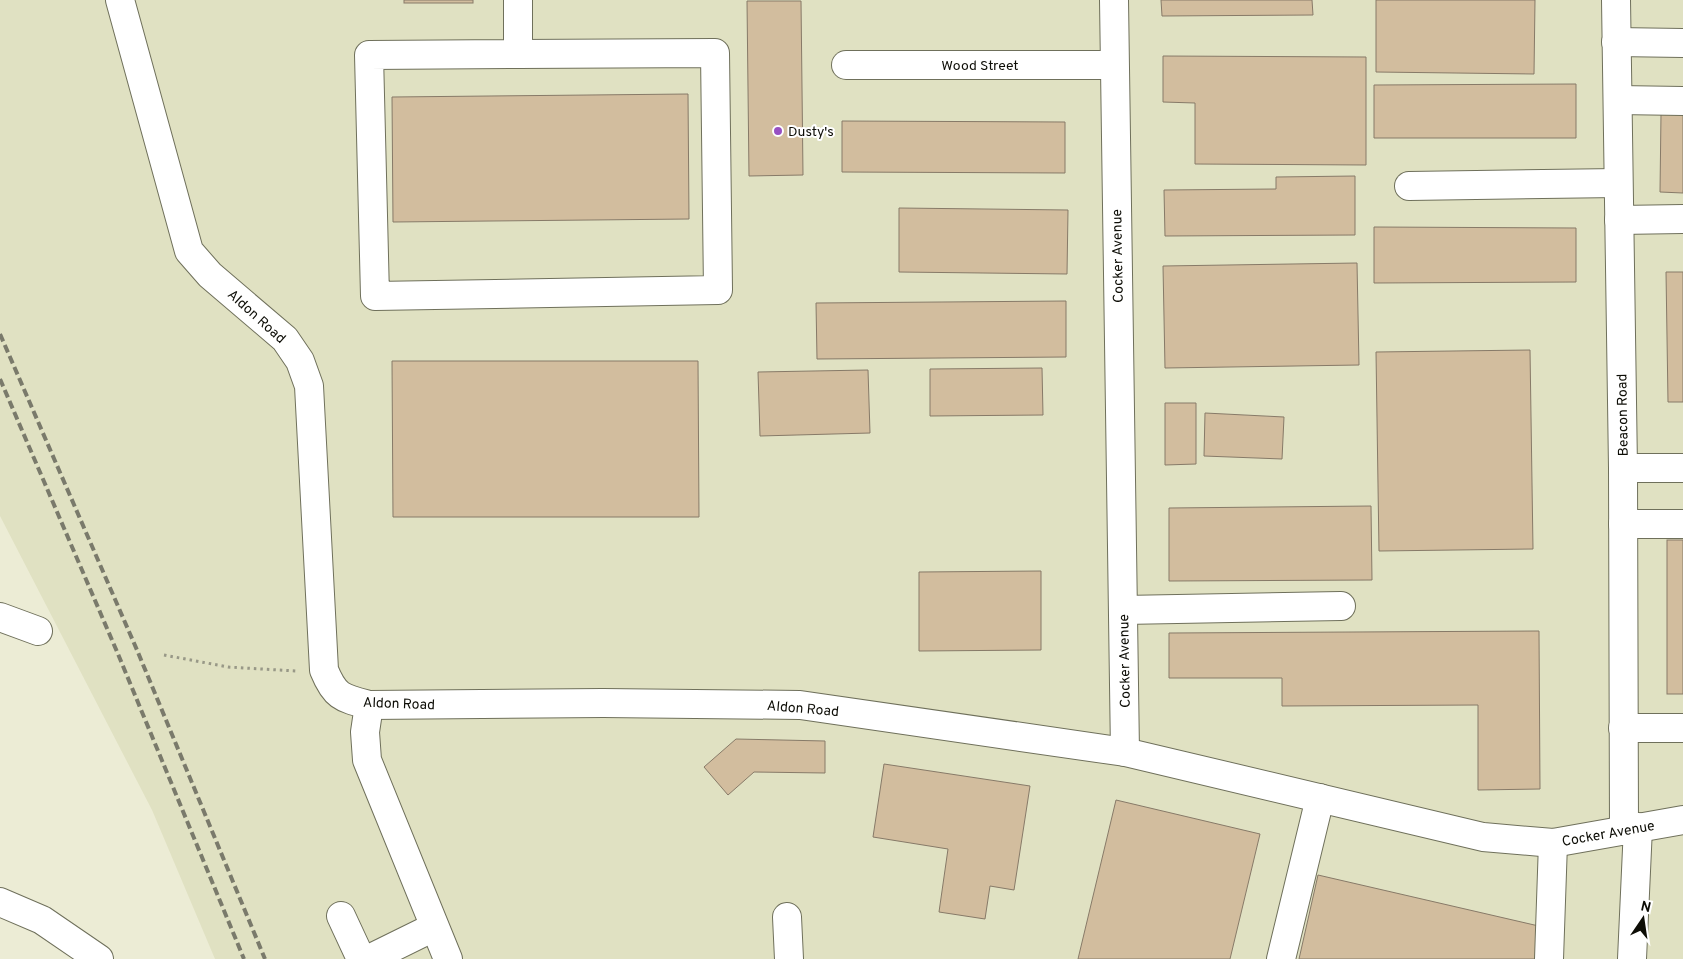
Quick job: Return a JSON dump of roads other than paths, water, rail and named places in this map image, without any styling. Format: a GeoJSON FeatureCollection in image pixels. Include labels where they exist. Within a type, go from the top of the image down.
{"type":"FeatureCollection","features":[{"type":"Feature","properties":{"kind":"street","name":"Aldon Road"},"geometry":{"type":"LineString","coordinates":[[120,0],[190,251],[210,275],[285,340],[300,361],[309,386],[324,670],[332,688],[344,699],[369,704],[603,702],[800,705],[1125,752]]}},
{"type":"Feature","properties":{"kind":"street"},"geometry":{"type":"LineString","coordinates":[[518,0],[518,54]]}},
{"type":"Feature","properties":{"kind":"street","name":"Cocker Avenue"},"geometry":{"type":"LineString","coordinates":[[1114,0],[1125,752],[1483,837],[1553,843],[1683,820]]}},
{"type":"Feature","properties":{"kind":"street","name":"Beacon Road"},"geometry":{"type":"LineString","coordinates":[[1616,0],[1623,468],[1624,728],[1631,829],[1632,959]]}},
{"type":"Feature","properties":{"kind":"street"},"geometry":{"type":"LineString","coordinates":[[1616,42],[1683,43]]}},
{"type":"Feature","properties":{"kind":"street"},"geometry":{"type":"LineString","coordinates":[[715,53],[718,290],[374,296],[369,55],[518,54],[715,53]]}},
{"type":"Feature","properties":{"kind":"street","name":"Wood Street"},"geometry":{"type":"LineString","coordinates":[[846,65],[1114,65]]}},
{"type":"Feature","properties":{"kind":"street"},"geometry":{"type":"LineString","coordinates":[[1618,100],[1683,101]]}},
{"type":"Feature","properties":{"kind":"street"},"geometry":{"type":"LineString","coordinates":[[1409,186],[1618,184]]}},
{"type":"Feature","properties":{"kind":"street"},"geometry":{"type":"LineString","coordinates":[[1619,220],[1683,219]]}},
{"type":"Feature","properties":{"kind":"street"},"geometry":{"type":"LineString","coordinates":[[1623,468],[1683,468]]}},
{"type":"Feature","properties":{"kind":"street"},"geometry":{"type":"LineString","coordinates":[[1623,524],[1683,524]]}},
{"type":"Feature","properties":{"kind":"street"},"geometry":{"type":"LineString","coordinates":[[1123,610],[1341,606]]}},
{"type":"Feature","properties":{"kind":"street"},"geometry":{"type":"LineString","coordinates":[[0,617],[38,632]]}},
{"type":"Feature","properties":{"kind":"street"},"geometry":{"type":"LineString","coordinates":[[369,704],[365,732],[367,760],[448,959]]}},
{"type":"Feature","properties":{"kind":"street"},"geometry":{"type":"LineString","coordinates":[[1624,728],[1683,728]]}},
{"type":"Feature","properties":{"kind":"street"},"geometry":{"type":"LineString","coordinates":[[1281,959],[1320,798]]}},
{"type":"Feature","properties":{"kind":"street"},"geometry":{"type":"LineString","coordinates":[[1549,959],[1553,843]]}},
{"type":"Feature","properties":{"kind":"street"},"geometry":{"type":"LineString","coordinates":[[0,902],[42,920],[99,959]]}},
{"type":"Feature","properties":{"kind":"street"},"geometry":{"type":"LineString","coordinates":[[341,916],[361,959]]}},
{"type":"Feature","properties":{"kind":"street"},"geometry":{"type":"LineString","coordinates":[[787,917],[789,959]]}},
{"type":"Feature","properties":{"kind":"street"},"geometry":{"type":"LineString","coordinates":[[369,959],[434,928]]}},
{"type":"Feature","properties":{"kind":"railway"},"geometry":{"type":"LineString","coordinates":[[0,334],[137,650],[265,959]]}},
{"type":"Feature","properties":{"kind":"railway"},"geometry":{"type":"LineString","coordinates":[[0,379],[118,654],[244,959]]}},
{"type":"Feature","properties":{"kind":"place","name":"Dusty's"},"geometry":{"type":"Point","coordinates":[778,131]}}]}
